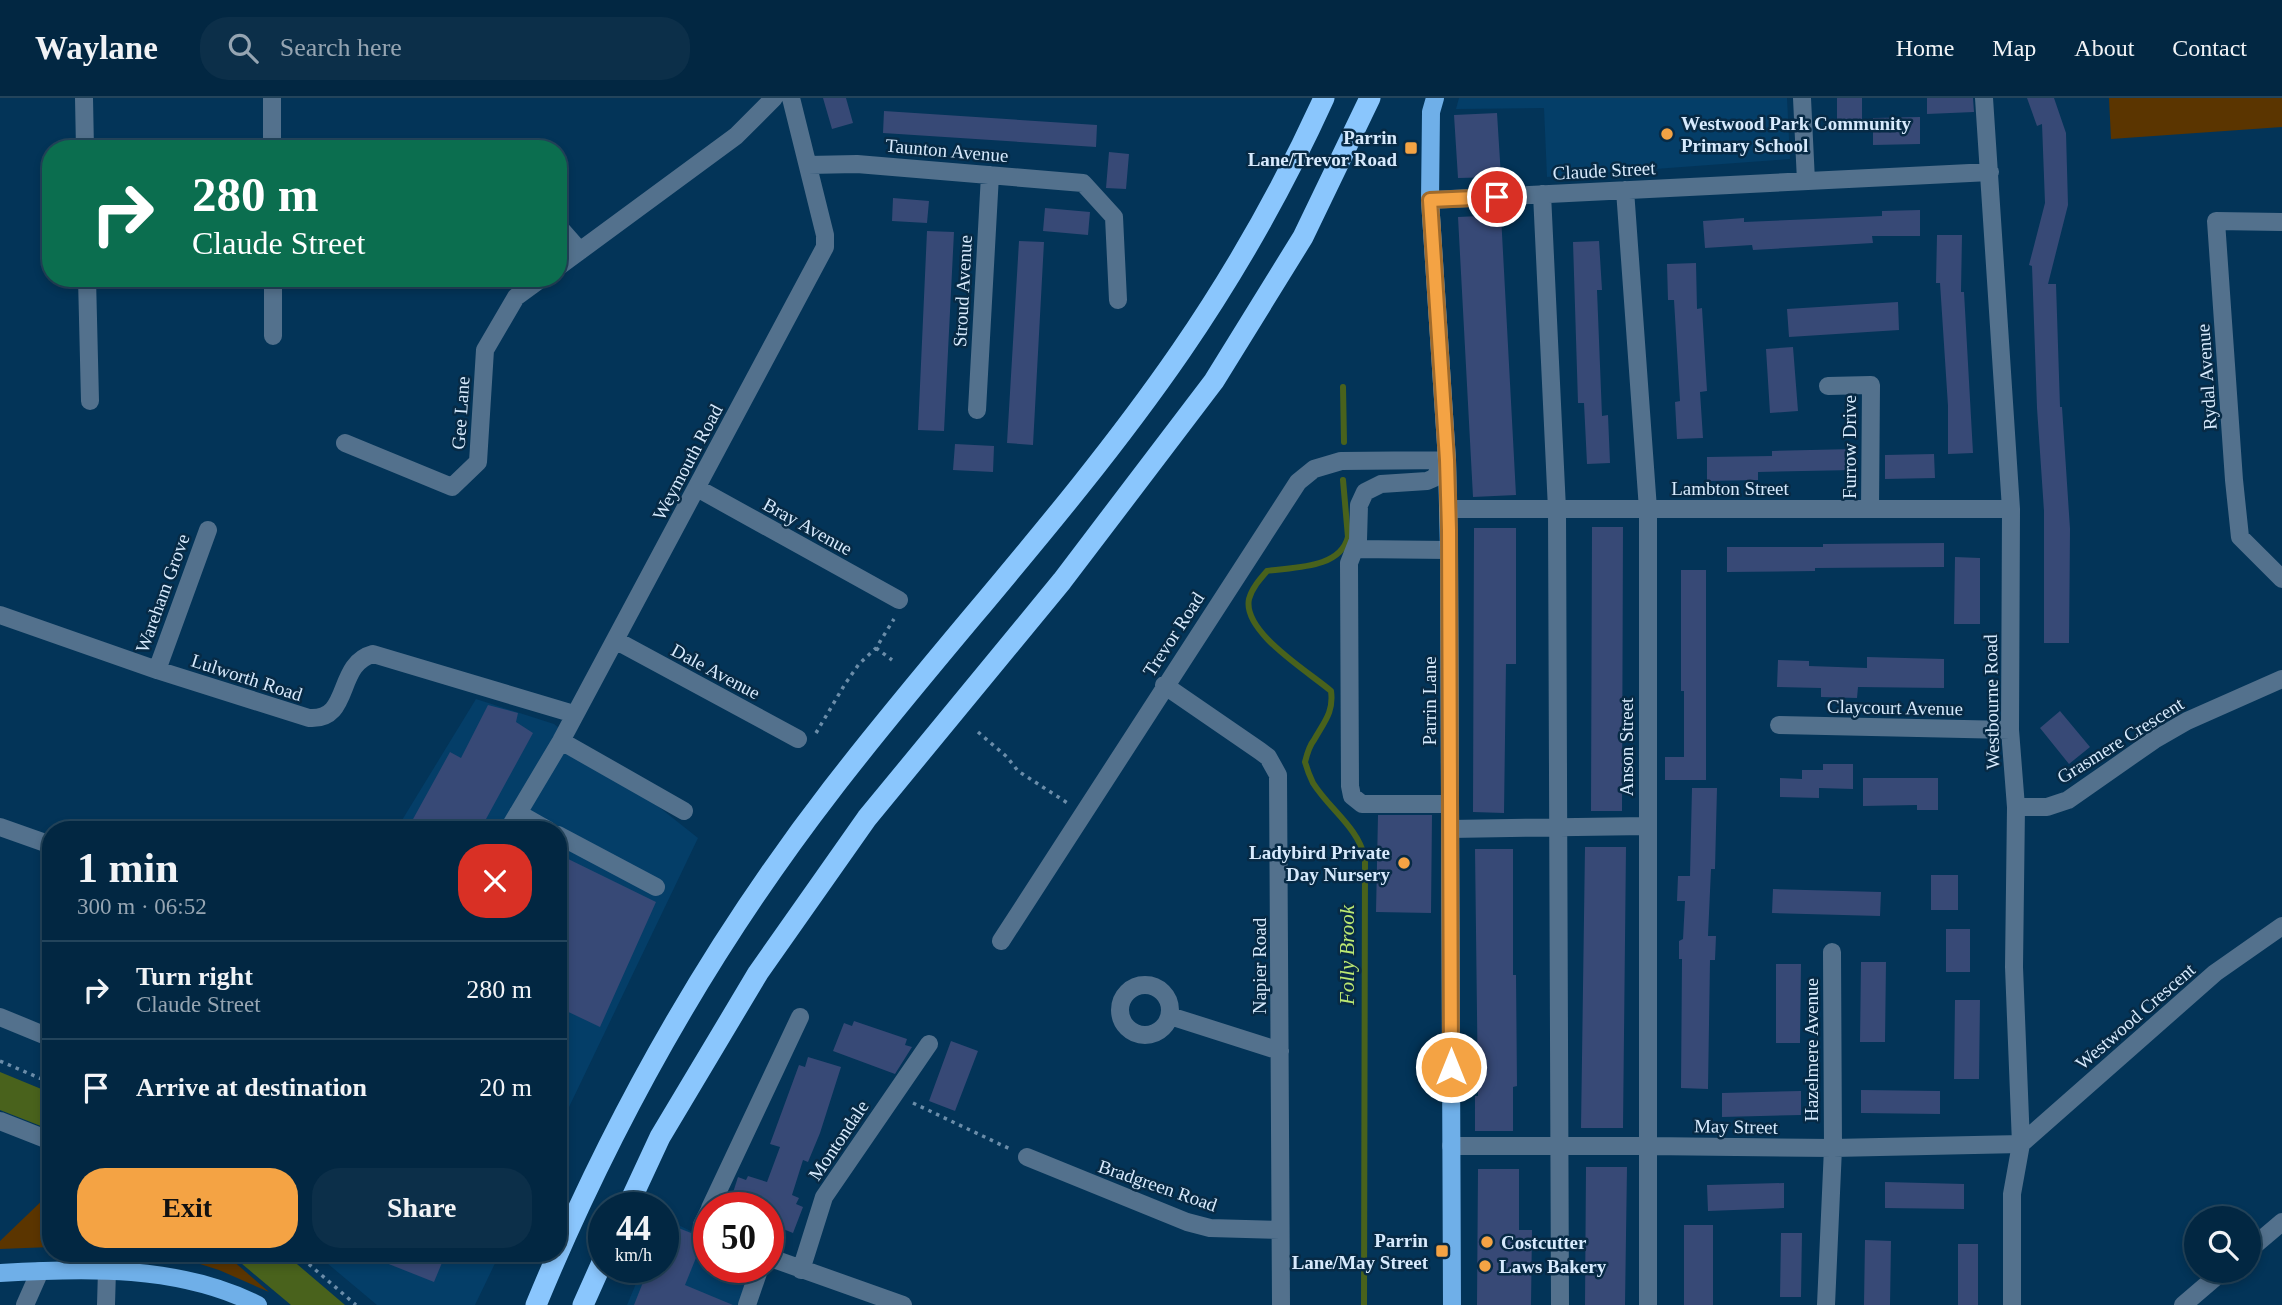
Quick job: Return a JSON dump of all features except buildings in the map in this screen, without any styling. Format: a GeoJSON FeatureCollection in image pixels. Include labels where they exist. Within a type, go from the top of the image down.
{"type":"FeatureCollection","features":[{"type":"Feature","properties":{"kind":"highway"},"geometry":{"type":"LineString","coordinates":[[567,1236],[625,1114],[680,1012],[724,941],[833,787],[1098,462],[1180,353],[1225,285],[1267,212],[1304,143],[1324,98]]}},
{"type":"Feature","properties":{"kind":"highway"},"geometry":{"type":"LineString","coordinates":[[635,1192],[660,1138],[758,973],[867,818],[1062,581],[1214,381],[1303,237],[1370,98]]}},
{"type":"Feature","properties":{"kind":"highway"},"geometry":{"type":"LineString","coordinates":[[536,1305],[555,1262]]}},
{"type":"Feature","properties":{"kind":"highway"},"geometry":{"type":"LineString","coordinates":[[583,1305],[593,1283]]}},
{"type":"Feature","properties":{"kind":"main road","name":"Parrin Lane"},"geometry":{"type":"LineString","coordinates":[[1435,98],[1431,112],[1430,200],[1447,460],[1449,550],[1452,1305]]}},
{"type":"Feature","properties":{"kind":"main road"},"geometry":{"type":"LineString","coordinates":[[0,1273],[107,1270],[190,1282],[253,1303]]}},
{"type":"Feature","properties":{"kind":"street"},"geometry":{"type":"LineString","coordinates":[[84,98],[85,140]]}},
{"type":"Feature","properties":{"kind":"street"},"geometry":{"type":"LineString","coordinates":[[272,98],[272,140]]}},
{"type":"Feature","properties":{"kind":"street"},"geometry":{"type":"LineString","coordinates":[[567,260],[736,136],[774,98]]}},
{"type":"Feature","properties":{"kind":"street","name":"Weymouth Road"},"geometry":{"type":"LineString","coordinates":[[513,821],[561,741],[825,247],[825,235],[791,98]]}},
{"type":"Feature","properties":{"kind":"street"},"geometry":{"type":"LineString","coordinates":[[1802,98],[1807,181]]}},
{"type":"Feature","properties":{"kind":"street","name":"Westbourne Road"},"geometry":{"type":"LineString","coordinates":[[1984,98],[2011,509],[2010,730],[2016,807],[2014,967],[2021,1144],[2012,1194],[2012,1305]]}},
{"type":"Feature","properties":{"kind":"street","name":"Taunton Avenue"},"geometry":{"type":"LineString","coordinates":[[808,165],[857,164],[1083,183],[1114,217],[1118,300]]}},
{"type":"Feature","properties":{"kind":"street","name":"Claude Street"},"geometry":{"type":"LineString","coordinates":[[1430,200],[1990,172]]}},
{"type":"Feature","properties":{"kind":"street","name":"Stroud Avenue"},"geometry":{"type":"LineString","coordinates":[[977,410],[989,175]]}},
{"type":"Feature","properties":{"kind":"street","name":"Anson Street"},"geometry":{"type":"LineString","coordinates":[[1625,190],[1648,509],[1648,1305]]}},
{"type":"Feature","properties":{"kind":"street"},"geometry":{"type":"LineString","coordinates":[[1542,194],[1557,509],[1559,1305]]}},
{"type":"Feature","properties":{"kind":"street","name":"Rydal Avenue"},"geometry":{"type":"LineString","coordinates":[[2282,222],[2216,221],[2240,537],[2282,579]]}},
{"type":"Feature","properties":{"kind":"street"},"geometry":{"type":"LineString","coordinates":[[567,236],[580,251]]}},
{"type":"Feature","properties":{"kind":"street"},"geometry":{"type":"LineString","coordinates":[[87,287],[90,401]]}},
{"type":"Feature","properties":{"kind":"street"},"geometry":{"type":"LineString","coordinates":[[273,287],[273,336]]}},
{"type":"Feature","properties":{"kind":"street","name":"Gee Lane"},"geometry":{"type":"LineString","coordinates":[[345,443],[452,487],[478,462],[485,350],[516,297],[530,287]]}},
{"type":"Feature","properties":{"kind":"street","name":"Furrow Drive"},"geometry":{"type":"LineString","coordinates":[[1828,386],[1871,385],[1870,509]]}},
{"type":"Feature","properties":{"kind":"street"},"geometry":{"type":"LineString","coordinates":[[1447,460],[1434,478],[1427,481],[1381,484],[1365,492],[1359,505],[1358,540],[1349,563],[1350,786],[1352,796],[1362,804],[1450,804]]}},
{"type":"Feature","properties":{"kind":"street","name":"Trevor Road"},"geometry":{"type":"LineString","coordinates":[[1001,941],[1164,685],[1291,491],[1305,475],[1327,463],[1341,461],[1447,460]]}},
{"type":"Feature","properties":{"kind":"street","name":"Bray Avenue"},"geometry":{"type":"LineString","coordinates":[[696,488],[899,600]]}},
{"type":"Feature","properties":{"kind":"street","name":"Lambton Street"},"geometry":{"type":"LineString","coordinates":[[1448,509],[2011,509]]}},
{"type":"Feature","properties":{"kind":"street","name":"Wareham Grove"},"geometry":{"type":"LineString","coordinates":[[157,670],[208,530]]}},
{"type":"Feature","properties":{"kind":"street"},"geometry":{"type":"LineString","coordinates":[[1356,549],[1449,550]]}},
{"type":"Feature","properties":{"kind":"street","name":"Lulworth Road"},"geometry":{"type":"LineString","coordinates":[[0,615],[157,670],[315,719],[329,714],[359,660],[373,654],[575,715]]}},
{"type":"Feature","properties":{"kind":"street","name":"Dale Avenue"},"geometry":{"type":"LineString","coordinates":[[615,640],[798,738]]}},
{"type":"Feature","properties":{"kind":"street","name":"Grasmere Crescent"},"geometry":{"type":"LineString","coordinates":[[2016,807],[2047,807],[2068,800],[2154,740],[2187,721],[2282,679]]}},
{"type":"Feature","properties":{"kind":"street","name":"Napier Road"},"geometry":{"type":"LineString","coordinates":[[1164,685],[1268,757],[1279,775],[1281,1305]]}},
{"type":"Feature","properties":{"kind":"street","name":"Claycourt Avenue"},"geometry":{"type":"LineString","coordinates":[[1779,725],[2010,730]]}},
{"type":"Feature","properties":{"kind":"street"},"geometry":{"type":"LineString","coordinates":[[561,741],[684,811]]}},
{"type":"Feature","properties":{"kind":"street"},"geometry":{"type":"LineString","coordinates":[[518,813],[532,821]]}},
{"type":"Feature","properties":{"kind":"street"},"geometry":{"type":"LineString","coordinates":[[1450,829],[1647,826]]}},
{"type":"Feature","properties":{"kind":"street"},"geometry":{"type":"LineString","coordinates":[[0,827],[42,842]]}},
{"type":"Feature","properties":{"kind":"street"},"geometry":{"type":"LineString","coordinates":[[567,840],[656,887]]}},
{"type":"Feature","properties":{"kind":"street","name":"Westwood Crescent"},"geometry":{"type":"LineString","coordinates":[[2021,1144],[2216,973],[2282,926]]}},
{"type":"Feature","properties":{"kind":"street","name":"Hazelmere Avenue"},"geometry":{"type":"LineString","coordinates":[[1826,1305],[1833,1149],[1832,952]]}},
{"type":"Feature","properties":{"kind":"street"},"geometry":{"type":"LineString","coordinates":[[1170,1016],[1280,1051]]}},
{"type":"Feature","properties":{"kind":"street"},"geometry":{"type":"LineString","coordinates":[[0,1017],[42,1034]]}},
{"type":"Feature","properties":{"kind":"street"},"geometry":{"type":"LineString","coordinates":[[720,1192],[800,1017]]}},
{"type":"Feature","properties":{"kind":"street","name":"Montondale"},"geometry":{"type":"LineString","coordinates":[[801,1270],[824,1197],[929,1044]]}},
{"type":"Feature","properties":{"kind":"street"},"geometry":{"type":"LineString","coordinates":[[0,1121],[42,1137]]}},
{"type":"Feature","properties":{"kind":"street","name":"May Street"},"geometry":{"type":"LineString","coordinates":[[1451,1146],[1833,1149],[2021,1144]]}},
{"type":"Feature","properties":{"kind":"street","name":"Bradgreen Road"},"geometry":{"type":"LineString","coordinates":[[1027,1157],[1187,1222],[1210,1228],[1280,1230]]}},
{"type":"Feature","properties":{"kind":"street"},"geometry":{"type":"LineString","coordinates":[[2261,1240],[2282,1222]]}},
{"type":"Feature","properties":{"kind":"street"},"geometry":{"type":"LineString","coordinates":[[784,1263],[903,1305]]}},
{"type":"Feature","properties":{"kind":"street"},"geometry":{"type":"LineString","coordinates":[[106,1305],[107,1270]]}},
{"type":"Feature","properties":{"kind":"street"},"geometry":{"type":"LineString","coordinates":[[25,1305],[40,1271]]}},
{"type":"Feature","properties":{"kind":"street"},"geometry":{"type":"LineString","coordinates":[[747,1305],[755,1283]]}},
{"type":"Feature","properties":{"kind":"street"},"geometry":{"type":"LineString","coordinates":[[2183,1305],[2209,1283]]}},
{"type":"Feature","properties":{"kind":"path"},"geometry":{"type":"LineString","coordinates":[[798,738],[810,744],[845,684],[859,664],[876,648],[897,614],[899,600]]}},
{"type":"Feature","properties":{"kind":"path"},"geometry":{"type":"LineString","coordinates":[[876,648],[892,660]]}},
{"type":"Feature","properties":{"kind":"path"},"geometry":{"type":"LineString","coordinates":[[978,732],[1007,757],[1018,771],[1083,813]]}},
{"type":"Feature","properties":{"kind":"path"},"geometry":{"type":"LineString","coordinates":[[0,1061],[42,1079]]}},
{"type":"Feature","properties":{"kind":"path"},"geometry":{"type":"LineString","coordinates":[[895,1094],[1027,1157]]}},
{"type":"Feature","properties":{"kind":"path"},"geometry":{"type":"LineString","coordinates":[[306,1262],[355,1305]]}},
{"type":"Feature","properties":{"kind":"shaded area","name":"Westwood Park Community Primary School"},"geometry":{"type":"Polygon","coordinates":[[[1459,98],[1787,98],[1790,159],[1547,177],[1544,108],[1456,109],[1459,98]]]}},
{"type":"Feature","properties":{"kind":"shaded area"},"geometry":{"type":"Polygon","coordinates":[[[2109,98],[2282,98],[2282,127],[2111,139],[2109,98]]]}},
{"type":"Feature","properties":{"kind":"shaded area"},"geometry":{"type":"Polygon","coordinates":[[[476,699],[554,724],[698,838],[567,1111],[567,821],[401,821],[476,699]]]}},
{"type":"Feature","properties":{"kind":"shaded area"},"geometry":{"type":"Polygon","coordinates":[[[0,1072],[42,1089],[42,1126],[0,1110],[0,1072]]]}},
{"type":"Feature","properties":{"kind":"shaded area"},"geometry":{"type":"Polygon","coordinates":[[[42,1201],[42,1247],[0,1249],[0,1241],[42,1201]]]}},
{"type":"Feature","properties":{"kind":"shaded area"},"geometry":{"type":"Polygon","coordinates":[[[679,1225],[693,1232],[693,1283],[759,1283],[755,1305],[627,1305],[636,1283],[679,1283],[679,1225]]]}},
{"type":"Feature","properties":{"kind":"shaded area"},"geometry":{"type":"Polygon","coordinates":[[[194,1262],[234,1262],[269,1292],[194,1262]]]}},
{"type":"Feature","properties":{"kind":"shaded area"},"geometry":{"type":"Polygon","coordinates":[[[240,1262],[295,1262],[345,1305],[291,1305],[240,1262]]]}},
{"type":"Feature","properties":{"kind":"shaded area"},"geometry":{"type":"Polygon","coordinates":[[[326,1262],[496,1262],[475,1305],[377,1305],[326,1262]]]}},
{"type":"Feature","properties":{"kind":"waterway","name":"Folly Brook"},"geometry":{"type":"LineString","coordinates":[[1343,387],[1344,442]]}},
{"type":"Feature","properties":{"kind":"waterway","name":"Folly Brook"},"geometry":{"type":"LineString","coordinates":[[1343,480],[1348,537],[1343,547],[1336,555],[1314,565],[1267,571],[1254,587],[1249,599],[1250,612],[1266,638],[1331,691],[1330,711],[1309,747],[1305,762],[1313,783],[1350,827],[1365,858],[1364,1305]]}},
{"type":"Feature","properties":{"kind":"place","name":"Westwood Park Community Primary School"},"geometry":{"type":"Point","coordinates":[1667,134]}},
{"type":"Feature","properties":{"kind":"place","name":"Parrin Lane/Trevor Road"},"geometry":{"type":"Point","coordinates":[1411,148]}},
{"type":"Feature","properties":{"kind":"place","name":"Ladybird Private Day Nursery"},"geometry":{"type":"Point","coordinates":[1404,863]}},
{"type":"Feature","properties":{"kind":"place","name":"Costcutter"},"geometry":{"type":"Point","coordinates":[1487,1242]}},
{"type":"Feature","properties":{"kind":"place","name":"Parrin Lane/May Street"},"geometry":{"type":"Point","coordinates":[1442,1251]}},
{"type":"Feature","properties":{"kind":"place","name":"Laws Bakery"},"geometry":{"type":"Point","coordinates":[1485,1266]}},
{"type":"Feature","properties":{"kind":"route"},"geometry":{"type":"LineString","coordinates":[[1451,1067],[1449,530],[1430,200],[1497,197]]}}]}
